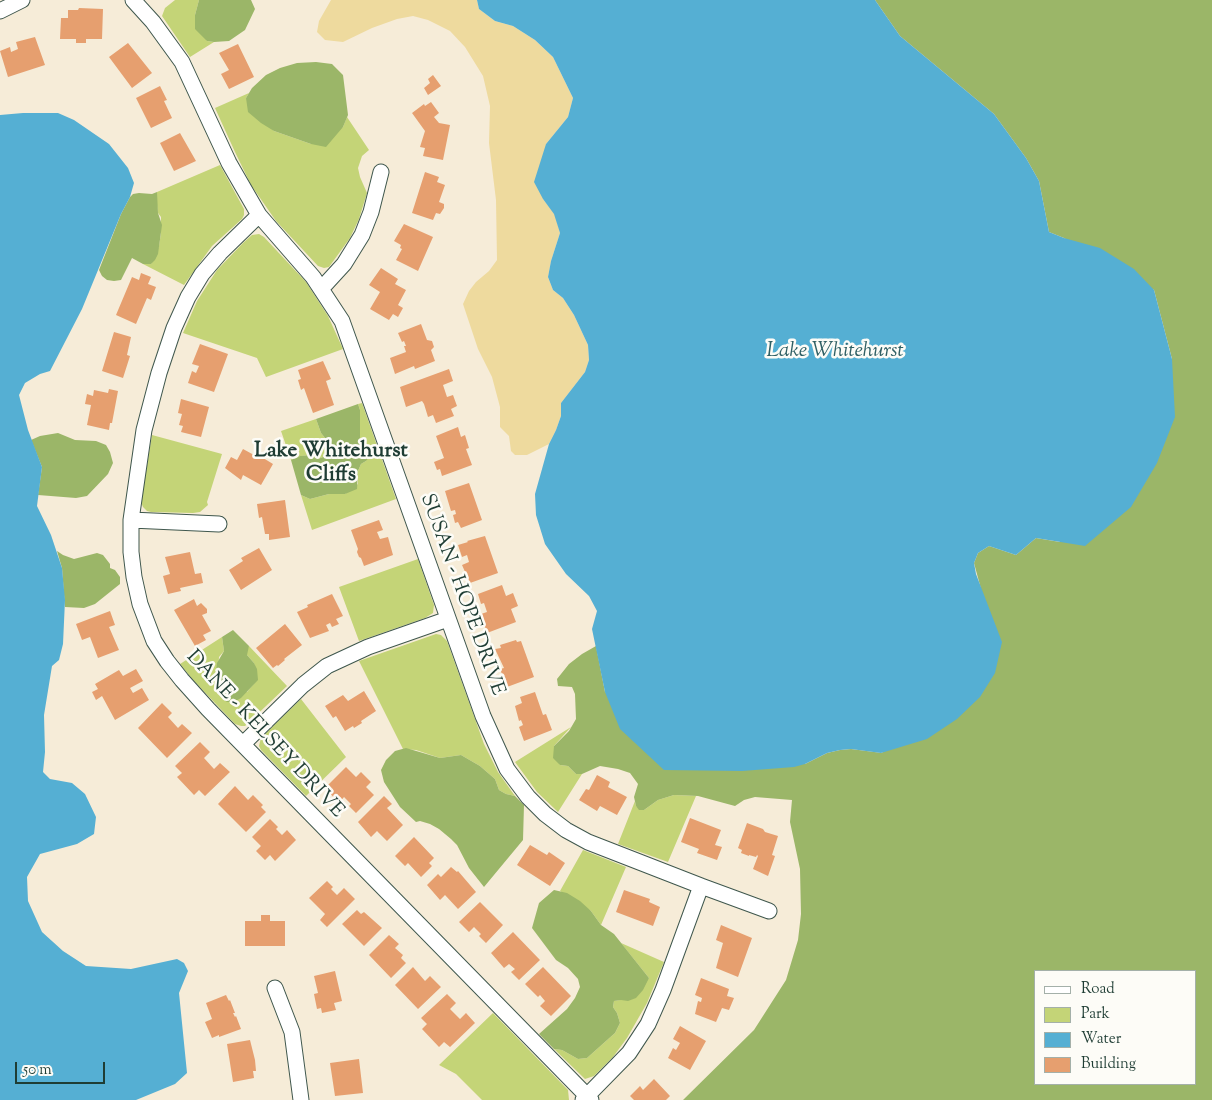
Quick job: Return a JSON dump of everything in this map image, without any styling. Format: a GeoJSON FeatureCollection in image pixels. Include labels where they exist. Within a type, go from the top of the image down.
{"type":"FeatureCollection","features":[{"type":"Feature","properties":{"kind":"street"},"geometry":{"type":"LineString","coordinates":[[0,11],[22,0]]}},
{"type":"Feature","properties":{"kind":"street","name":"SUSAN - HOPE DRIVE"},"geometry":{"type":"LineString","coordinates":[[133,0],[159,30],[182,62],[229,163],[259,215],[322,288],[339,316],[483,716],[507,769],[528,797],[555,822],[588,842],[769,911]]}},
{"type":"Feature","properties":{"kind":"street"},"geometry":{"type":"LineString","coordinates":[[322,288],[348,259],[362,235],[371,212],[381,172]]}},
{"type":"Feature","properties":{"kind":"street","name":"DANE - KELSEY DRIVE"},"geometry":{"type":"LineString","coordinates":[[259,215],[202,274],[188,297],[174,328],[159,372],[144,430],[131,520],[131,552],[136,591],[154,640],[182,680],[587,1099]]}},
{"type":"Feature","properties":{"kind":"street"},"geometry":{"type":"LineString","coordinates":[[131,520],[219,524]]}},
{"type":"Feature","properties":{"kind":"street"},"geometry":{"type":"LineString","coordinates":[[243,744],[303,685],[327,666],[368,647],[448,619]]}},
{"type":"Feature","properties":{"kind":"street"},"geometry":{"type":"LineString","coordinates":[[587,1099],[629,1053],[648,1024],[663,990],[701,886]]}},
{"type":"Feature","properties":{"kind":"street"},"geometry":{"type":"LineString","coordinates":[[275,988],[292,1032],[301,1100]]}},
{"type":"Feature","properties":{"kind":"green space"},"geometry":{"type":"Polygon","coordinates":[[[175,0],[199,0],[195,15],[207,41],[214,42],[190,57],[162,16],[165,8],[175,0]]]}},
{"type":"Feature","properties":{"kind":"green space"},"geometry":{"type":"Polygon","coordinates":[[[199,0],[251,0],[255,9],[245,30],[229,41],[207,41],[195,29],[195,15],[199,0]]]}},
{"type":"Feature","properties":{"kind":"green space"},"geometry":{"type":"Polygon","coordinates":[[[875,0],[1212,0],[1212,1100],[683,1100],[754,1030],[786,980],[798,940],[801,914],[800,869],[790,822],[792,800],[755,797],[744,800],[735,806],[698,796],[674,795],[658,800],[644,810],[639,810],[634,797],[638,784],[630,773],[600,766],[582,774],[576,774],[568,766],[560,765],[553,758],[554,746],[569,731],[576,719],[575,694],[572,687],[558,686],[557,679],[569,664],[596,646],[605,692],[805,764],[827,753],[840,750],[851,749],[882,753],[981,589],[974,563],[978,553],[989,546],[1016,555],[1036,538],[1060,542],[1172,359],[1154,290],[1064,238],[1049,232],[1039,181],[1026,158],[994,114],[900,36],[875,0]]]}},
{"type":"Feature","properties":{"kind":"green space"},"geometry":{"type":"Polygon","coordinates":[[[316,62],[332,64],[343,75],[348,115],[343,127],[326,147],[311,144],[274,131],[248,112],[246,98],[252,88],[266,75],[297,63],[316,62]]]}},
{"type":"Feature","properties":{"kind":"green space"},"geometry":{"type":"Polygon","coordinates":[[[249,93],[246,98],[274,131],[311,144],[343,127],[347,117],[369,150],[362,156],[358,168],[367,193],[359,219],[350,238],[329,267],[318,266],[276,221],[251,185],[235,152],[215,108],[249,93]]]}},
{"type":"Feature","properties":{"kind":"green space"},"geometry":{"type":"Polygon","coordinates":[[[220,165],[244,209],[242,219],[212,246],[184,285],[143,264],[151,264],[159,246],[161,217],[158,213],[157,192],[220,165]]]}},
{"type":"Feature","properties":{"kind":"green space"},"geometry":{"type":"Polygon","coordinates":[[[157,192],[158,213],[162,225],[158,254],[155,260],[151,264],[143,264],[132,258],[121,280],[107,280],[99,270],[121,214],[130,197],[133,194],[152,194],[157,192]]]}},
{"type":"Feature","properties":{"kind":"green space"},"geometry":{"type":"Polygon","coordinates":[[[259,234],[306,282],[328,316],[343,349],[266,377],[257,358],[183,333],[197,301],[217,270],[252,235],[259,234]]]}},
{"type":"Feature","properties":{"kind":"green space"},"geometry":{"type":"Polygon","coordinates":[[[362,403],[396,499],[312,530],[301,495],[310,499],[329,494],[345,494],[358,484],[358,471],[361,464],[366,461],[370,449],[360,438],[360,410],[358,404],[362,403]]]}},
{"type":"Feature","properties":{"kind":"green space"},"geometry":{"type":"Polygon","coordinates":[[[358,404],[360,410],[360,438],[368,445],[372,454],[361,464],[358,471],[357,489],[345,494],[329,494],[310,499],[301,495],[291,460],[300,456],[311,455],[318,459],[323,457],[330,444],[321,433],[316,419],[358,404]]]}},
{"type":"Feature","properties":{"kind":"green space"},"geometry":{"type":"Polygon","coordinates":[[[316,419],[321,433],[330,444],[328,451],[323,457],[318,459],[311,455],[291,460],[281,431],[316,419]]]}},
{"type":"Feature","properties":{"kind":"green space"},"geometry":{"type":"Polygon","coordinates":[[[58,433],[75,440],[96,441],[106,445],[110,452],[113,463],[108,474],[87,496],[76,498],[38,495],[42,467],[31,440],[40,436],[58,433]]]}},
{"type":"Feature","properties":{"kind":"green space"},"geometry":{"type":"Polygon","coordinates":[[[152,435],[222,454],[207,502],[208,505],[200,512],[151,512],[143,507],[141,502],[152,435]]]}},
{"type":"Feature","properties":{"kind":"green space"},"geometry":{"type":"Polygon","coordinates":[[[57,551],[74,559],[97,553],[103,555],[110,564],[110,568],[115,570],[120,577],[120,584],[95,604],[84,608],[65,607],[62,568],[57,551]]]}},
{"type":"Feature","properties":{"kind":"green space"},"geometry":{"type":"Polygon","coordinates":[[[418,559],[434,605],[433,613],[425,618],[359,641],[339,587],[418,559]]]}},
{"type":"Feature","properties":{"kind":"green space"},"geometry":{"type":"Polygon","coordinates":[[[233,630],[249,646],[247,655],[257,669],[258,680],[241,698],[234,702],[227,702],[217,691],[219,683],[216,671],[217,663],[224,651],[222,637],[233,630]]]}},
{"type":"Feature","properties":{"kind":"green space"},"geometry":{"type":"Polygon","coordinates":[[[436,634],[441,635],[447,641],[484,744],[498,772],[515,796],[499,790],[495,779],[480,766],[461,755],[440,758],[416,750],[403,749],[359,661],[436,634]]]}},
{"type":"Feature","properties":{"kind":"green space"},"geometry":{"type":"Polygon","coordinates":[[[222,637],[224,651],[219,657],[217,691],[247,692],[257,680],[254,663],[246,651],[249,646],[287,686],[245,726],[235,724],[180,664],[222,637]]]}},
{"type":"Feature","properties":{"kind":"green space"},"geometry":{"type":"Polygon","coordinates":[[[301,699],[346,757],[306,796],[259,746],[261,738],[301,699]]]}},
{"type":"Feature","properties":{"kind":"green space"},"geometry":{"type":"Polygon","coordinates":[[[571,727],[554,746],[560,765],[568,766],[576,774],[582,774],[558,812],[537,792],[515,762],[571,727]]]}},
{"type":"Feature","properties":{"kind":"green space"},"geometry":{"type":"Polygon","coordinates":[[[406,748],[440,758],[461,755],[480,766],[495,779],[499,790],[515,796],[524,805],[523,840],[484,887],[469,868],[457,845],[439,829],[430,824],[420,821],[416,822],[400,807],[384,782],[381,770],[386,760],[395,751],[406,748]]]}},
{"type":"Feature","properties":{"kind":"green space"},"geometry":{"type":"Polygon","coordinates":[[[674,795],[696,796],[668,862],[618,844],[635,801],[636,806],[644,810],[658,800],[674,795]]]}},
{"type":"Feature","properties":{"kind":"green space"},"geometry":{"type":"Polygon","coordinates":[[[583,850],[626,867],[601,925],[591,911],[560,891],[583,850]]]}},
{"type":"Feature","properties":{"kind":"green space"},"geometry":{"type":"Polygon","coordinates":[[[554,890],[567,893],[591,911],[601,925],[614,934],[649,978],[643,990],[636,998],[628,1001],[614,1001],[613,1007],[620,1023],[615,1033],[587,1058],[578,1059],[562,1050],[554,1049],[539,1034],[567,1009],[580,987],[578,979],[568,968],[556,960],[532,928],[539,903],[554,890]]]}},
{"type":"Feature","properties":{"kind":"green space"},"geometry":{"type":"Polygon","coordinates":[[[621,943],[664,962],[647,1003],[627,1038],[613,1057],[594,1076],[585,1079],[554,1049],[562,1050],[578,1059],[587,1058],[615,1033],[620,1023],[613,1007],[614,1001],[620,1000],[649,978],[621,943]]]}},
{"type":"Feature","properties":{"kind":"green space"},"geometry":{"type":"Polygon","coordinates":[[[493,1013],[568,1090],[569,1100],[482,1100],[456,1074],[439,1065],[493,1013]]]}},
{"type":"Feature","properties":{"kind":"sand"},"geometry":{"type":"Polygon","coordinates":[[[331,0],[477,0],[479,9],[495,21],[513,26],[535,40],[553,57],[573,98],[568,117],[546,144],[543,199],[555,214],[560,233],[548,277],[553,290],[563,298],[574,315],[588,345],[589,360],[585,372],[561,403],[561,416],[549,444],[527,455],[515,455],[511,451],[509,436],[500,427],[500,407],[492,377],[478,349],[463,304],[469,291],[497,260],[496,200],[489,143],[490,106],[483,76],[465,47],[450,31],[428,20],[413,16],[397,19],[372,28],[343,42],[325,40],[317,32],[319,21],[331,0]]]}},
{"type":"Feature","properties":{"kind":"water","name":"Lake Whitehurst"},"geometry":{"type":"Polygon","coordinates":[[[477,0],[875,0],[900,36],[994,114],[1026,158],[1039,181],[1049,232],[1100,248],[1134,269],[1154,290],[1172,359],[1175,417],[1157,463],[1131,507],[1085,546],[1036,538],[1016,555],[989,546],[978,553],[974,563],[976,574],[1002,642],[995,673],[980,697],[957,719],[927,739],[881,753],[851,749],[840,750],[827,753],[805,764],[794,767],[742,771],[664,770],[620,729],[605,692],[592,629],[597,611],[589,596],[566,574],[545,544],[536,515],[535,494],[549,444],[561,416],[561,403],[585,372],[589,360],[588,345],[574,315],[563,298],[553,290],[548,277],[560,233],[554,214],[534,182],[546,144],[568,117],[573,98],[553,57],[535,40],[513,26],[495,21],[479,9],[477,0]]]}},
{"type":"Feature","properties":{"kind":"water"},"geometry":{"type":"Polygon","coordinates":[[[58,113],[74,120],[109,144],[128,168],[134,183],[130,197],[121,214],[82,309],[50,371],[40,374],[25,383],[19,395],[28,430],[42,467],[37,506],[51,535],[62,568],[65,600],[63,644],[59,660],[52,666],[44,715],[45,752],[43,772],[50,779],[72,783],[85,794],[96,817],[94,834],[77,844],[40,854],[27,877],[28,901],[42,932],[63,951],[86,966],[131,969],[177,959],[184,963],[188,971],[179,993],[187,1073],[175,1084],[136,1100],[0,1100],[0,115],[58,113]]]}},
{"type":"Feature","properties":{"kind":"building"},"geometry":{"type":"Polygon","coordinates":[[[79,8],[103,9],[102,39],[86,39],[86,43],[76,43],[76,39],[60,39],[61,18],[68,18],[68,10],[78,10],[79,8]]]}},
{"type":"Feature","properties":{"kind":"building"},"geometry":{"type":"Polygon","coordinates":[[[35,37],[45,65],[8,77],[0,51],[10,47],[11,52],[18,49],[16,42],[35,37]]]}},
{"type":"Feature","properties":{"kind":"building"},"geometry":{"type":"Polygon","coordinates":[[[128,43],[152,73],[132,88],[109,57],[128,43]]]}},
{"type":"Feature","properties":{"kind":"building"},"geometry":{"type":"Polygon","coordinates":[[[238,44],[254,77],[229,89],[221,74],[229,70],[219,53],[238,44]]]}},
{"type":"Feature","properties":{"kind":"building"},"geometry":{"type":"Polygon","coordinates":[[[433,75],[441,86],[428,95],[424,88],[430,83],[428,79],[433,75]]]}},
{"type":"Feature","properties":{"kind":"building"},"geometry":{"type":"Polygon","coordinates":[[[160,86],[167,100],[164,101],[172,118],[151,128],[136,98],[160,86]]]}},
{"type":"Feature","properties":{"kind":"building"},"geometry":{"type":"Polygon","coordinates":[[[431,102],[439,113],[434,117],[439,123],[450,125],[443,160],[423,156],[425,148],[420,147],[425,131],[412,113],[424,104],[425,106],[431,102]]]}},
{"type":"Feature","properties":{"kind":"building"},"geometry":{"type":"Polygon","coordinates":[[[180,133],[196,161],[174,171],[160,143],[180,133]]]}},
{"type":"Feature","properties":{"kind":"building"},"geometry":{"type":"Polygon","coordinates":[[[425,172],[439,177],[437,182],[445,185],[439,202],[444,204],[444,208],[440,214],[436,213],[433,220],[412,213],[425,172]]]}},
{"type":"Feature","properties":{"kind":"building"},"geometry":{"type":"Polygon","coordinates":[[[404,224],[433,237],[418,271],[396,260],[402,249],[400,248],[401,245],[394,241],[404,224]]]}},
{"type":"Feature","properties":{"kind":"building"},"geometry":{"type":"Polygon","coordinates":[[[381,268],[398,279],[395,284],[406,290],[398,305],[403,308],[398,317],[393,314],[389,320],[370,309],[380,292],[369,285],[381,268]]]}},
{"type":"Feature","properties":{"kind":"building"},"geometry":{"type":"Polygon","coordinates":[[[141,273],[151,277],[148,284],[156,287],[151,300],[147,298],[136,324],[116,315],[132,277],[139,280],[141,273]]]}},
{"type":"Feature","properties":{"kind":"building"},"geometry":{"type":"Polygon","coordinates":[[[421,324],[427,340],[432,341],[434,347],[431,350],[435,361],[415,369],[414,366],[395,374],[390,358],[406,352],[404,341],[402,342],[398,333],[421,324]]]}},
{"type":"Feature","properties":{"kind":"building"},"geometry":{"type":"Polygon","coordinates":[[[114,332],[131,337],[127,355],[130,356],[123,378],[102,371],[114,332]]]}},
{"type":"Feature","properties":{"kind":"building"},"geometry":{"type":"Polygon","coordinates":[[[200,344],[228,354],[214,392],[188,383],[192,371],[196,373],[199,366],[192,364],[200,344]]]}},
{"type":"Feature","properties":{"kind":"building"},"geometry":{"type":"Polygon","coordinates":[[[323,361],[331,379],[326,381],[334,405],[313,413],[304,388],[301,390],[298,380],[301,379],[298,370],[323,361]]]}},
{"type":"Feature","properties":{"kind":"building"},"geometry":{"type":"Polygon","coordinates":[[[449,369],[453,381],[443,385],[447,397],[453,395],[457,406],[451,409],[454,416],[436,423],[433,415],[428,417],[422,401],[406,407],[400,387],[449,369]]]}},
{"type":"Feature","properties":{"kind":"building"},"geometry":{"type":"Polygon","coordinates":[[[109,389],[118,391],[109,430],[87,425],[91,405],[85,404],[87,394],[93,396],[94,390],[108,393],[109,389]]]}},
{"type":"Feature","properties":{"kind":"building"},"geometry":{"type":"Polygon","coordinates":[[[181,399],[209,407],[201,437],[181,432],[183,426],[179,425],[182,414],[178,413],[181,399]]]}},
{"type":"Feature","properties":{"kind":"building"},"geometry":{"type":"Polygon","coordinates":[[[458,427],[461,437],[465,435],[469,448],[466,449],[472,465],[442,476],[440,469],[437,470],[434,462],[444,458],[436,436],[458,427]]]}},
{"type":"Feature","properties":{"kind":"building"},"geometry":{"type":"Polygon","coordinates":[[[243,449],[254,455],[255,453],[273,464],[261,485],[243,475],[241,480],[225,468],[231,457],[237,460],[243,449]]]}},
{"type":"Feature","properties":{"kind":"building"},"geometry":{"type":"Polygon","coordinates":[[[469,483],[482,520],[461,528],[458,522],[455,523],[453,515],[456,514],[455,510],[451,511],[445,491],[469,483]]]}},
{"type":"Feature","properties":{"kind":"building"},"geometry":{"type":"Polygon","coordinates":[[[285,500],[290,537],[269,540],[269,534],[265,534],[262,517],[259,518],[257,504],[285,500]]]}},
{"type":"Feature","properties":{"kind":"building"},"geometry":{"type":"Polygon","coordinates":[[[379,520],[383,530],[377,532],[380,539],[388,537],[393,555],[364,566],[357,552],[358,549],[351,530],[379,520]]]}},
{"type":"Feature","properties":{"kind":"building"},"geometry":{"type":"Polygon","coordinates":[[[485,536],[498,573],[470,583],[462,565],[469,562],[467,555],[462,557],[458,545],[485,536]]]}},
{"type":"Feature","properties":{"kind":"building"},"geometry":{"type":"Polygon","coordinates":[[[259,548],[272,570],[241,590],[229,570],[243,561],[241,558],[259,548]]]}},
{"type":"Feature","properties":{"kind":"building"},"geometry":{"type":"Polygon","coordinates":[[[190,552],[195,574],[201,573],[203,583],[180,588],[181,591],[168,594],[163,576],[170,574],[165,557],[190,552]]]}},
{"type":"Feature","properties":{"kind":"building"},"geometry":{"type":"Polygon","coordinates":[[[502,585],[506,596],[513,593],[518,606],[511,609],[516,622],[487,633],[481,614],[487,612],[484,603],[481,604],[478,594],[502,585]]]}},
{"type":"Feature","properties":{"kind":"building"},"geometry":{"type":"Polygon","coordinates":[[[332,594],[343,616],[336,619],[339,624],[332,627],[330,623],[326,625],[329,631],[310,638],[297,612],[308,607],[307,605],[332,594]]]}},
{"type":"Feature","properties":{"kind":"building"},"geometry":{"type":"Polygon","coordinates":[[[194,599],[197,606],[201,603],[207,609],[207,613],[202,615],[211,631],[203,635],[206,640],[195,646],[174,610],[194,599]]]}},
{"type":"Feature","properties":{"kind":"building"},"geometry":{"type":"Polygon","coordinates":[[[110,611],[115,625],[109,627],[119,650],[98,658],[90,637],[82,640],[76,624],[110,611]]]}},
{"type":"Feature","properties":{"kind":"building"},"geometry":{"type":"Polygon","coordinates":[[[285,624],[302,645],[278,666],[273,668],[256,648],[285,624]]]}},
{"type":"Feature","properties":{"kind":"building"},"geometry":{"type":"Polygon","coordinates":[[[516,640],[517,642],[521,641],[534,677],[507,687],[500,669],[504,668],[495,649],[501,648],[500,645],[516,640]]]}},
{"type":"Feature","properties":{"kind":"building"},"geometry":{"type":"Polygon","coordinates":[[[136,669],[143,681],[130,688],[133,693],[142,688],[149,700],[115,720],[102,696],[96,700],[92,692],[98,689],[95,684],[119,670],[123,676],[136,669]]]}},
{"type":"Feature","properties":{"kind":"building"},"geometry":{"type":"Polygon","coordinates":[[[364,691],[376,711],[361,721],[362,723],[345,731],[336,716],[333,718],[325,706],[343,695],[348,701],[364,691]]]}},
{"type":"Feature","properties":{"kind":"building"},"geometry":{"type":"Polygon","coordinates":[[[535,692],[543,715],[546,714],[552,730],[524,741],[519,727],[523,725],[521,720],[519,721],[515,706],[522,703],[520,697],[535,692]]]}},
{"type":"Feature","properties":{"kind":"building"},"geometry":{"type":"Polygon","coordinates":[[[162,703],[172,713],[168,717],[178,728],[182,724],[192,733],[167,758],[138,728],[162,703]]]}},
{"type":"Feature","properties":{"kind":"building"},"geometry":{"type":"Polygon","coordinates":[[[200,742],[210,752],[204,758],[214,769],[220,763],[230,772],[205,796],[199,790],[194,795],[177,777],[182,773],[175,766],[200,742]]]}},
{"type":"Feature","properties":{"kind":"building"},"geometry":{"type":"Polygon","coordinates":[[[346,767],[356,777],[361,772],[371,782],[366,787],[374,795],[356,813],[344,797],[339,803],[325,788],[346,767]]]}},
{"type":"Feature","properties":{"kind":"building"},"geometry":{"type":"Polygon","coordinates":[[[597,775],[610,782],[608,787],[627,797],[617,815],[600,806],[597,811],[579,800],[586,789],[589,790],[597,775]]]}},
{"type":"Feature","properties":{"kind":"building"},"geometry":{"type":"Polygon","coordinates":[[[235,786],[248,800],[253,795],[263,805],[261,807],[266,812],[246,832],[218,804],[235,786]]]}},
{"type":"Feature","properties":{"kind":"building"},"geometry":{"type":"Polygon","coordinates":[[[384,796],[392,804],[387,808],[403,825],[387,841],[377,831],[371,837],[358,822],[384,796]]]}},
{"type":"Feature","properties":{"kind":"building"},"geometry":{"type":"Polygon","coordinates":[[[690,818],[721,830],[715,845],[722,847],[717,860],[697,853],[699,849],[681,842],[690,818]]]}},
{"type":"Feature","properties":{"kind":"building"},"geometry":{"type":"Polygon","coordinates":[[[270,819],[278,827],[276,829],[282,835],[287,830],[296,840],[275,861],[270,855],[265,860],[256,851],[261,846],[252,837],[270,819]]]}},
{"type":"Feature","properties":{"kind":"building"},"geometry":{"type":"Polygon","coordinates":[[[747,823],[778,836],[772,855],[775,856],[768,876],[753,869],[757,855],[756,857],[749,856],[741,853],[742,850],[738,848],[747,823]]]}},
{"type":"Feature","properties":{"kind":"building"},"geometry":{"type":"Polygon","coordinates":[[[414,837],[434,858],[429,863],[432,866],[421,877],[408,863],[405,866],[395,856],[414,837]]]}},
{"type":"Feature","properties":{"kind":"building"},"geometry":{"type":"Polygon","coordinates":[[[530,845],[547,855],[549,852],[565,863],[550,886],[517,865],[530,845]]]}},
{"type":"Feature","properties":{"kind":"building"},"geometry":{"type":"Polygon","coordinates":[[[451,867],[458,871],[476,892],[458,909],[445,895],[440,900],[427,885],[438,874],[441,877],[451,867]]]}},
{"type":"Feature","properties":{"kind":"building"},"geometry":{"type":"Polygon","coordinates":[[[327,881],[337,895],[344,888],[355,899],[327,927],[320,920],[325,914],[309,898],[327,881]]]}},
{"type":"Feature","properties":{"kind":"building"},"geometry":{"type":"Polygon","coordinates":[[[624,890],[650,899],[649,902],[660,907],[653,926],[616,912],[624,890]]]}},
{"type":"Feature","properties":{"kind":"building"},"geometry":{"type":"Polygon","coordinates":[[[480,902],[503,925],[486,943],[474,927],[469,932],[459,922],[480,902]]]}},
{"type":"Feature","properties":{"kind":"building"},"geometry":{"type":"Polygon","coordinates":[[[357,910],[361,914],[364,912],[382,928],[364,946],[342,924],[357,910]]]}},
{"type":"Feature","properties":{"kind":"building"},"geometry":{"type":"Polygon","coordinates":[[[261,915],[270,915],[270,921],[285,921],[285,946],[245,946],[245,921],[261,921],[261,915]]]}},
{"type":"Feature","properties":{"kind":"building"},"geometry":{"type":"Polygon","coordinates":[[[721,925],[752,938],[738,977],[716,968],[723,943],[716,940],[721,925]]]}},
{"type":"Feature","properties":{"kind":"building"},"geometry":{"type":"Polygon","coordinates":[[[513,932],[540,960],[519,980],[511,972],[515,969],[509,964],[504,968],[491,953],[513,932]]]}},
{"type":"Feature","properties":{"kind":"building"},"geometry":{"type":"Polygon","coordinates":[[[389,935],[399,944],[395,948],[403,955],[401,958],[406,963],[391,978],[369,955],[389,935]]]}},
{"type":"Feature","properties":{"kind":"building"},"geometry":{"type":"Polygon","coordinates":[[[413,967],[425,981],[430,976],[441,987],[418,1009],[395,985],[413,967]]]}},
{"type":"Feature","properties":{"kind":"building"},"geometry":{"type":"Polygon","coordinates":[[[543,967],[571,996],[551,1016],[540,1006],[545,1001],[525,984],[543,967]]]}},
{"type":"Feature","properties":{"kind":"building"},"geometry":{"type":"Polygon","coordinates":[[[335,971],[342,1001],[334,1003],[336,1010],[322,1013],[321,1008],[317,1009],[314,994],[318,993],[314,976],[335,971]]]}},
{"type":"Feature","properties":{"kind":"building"},"geometry":{"type":"Polygon","coordinates":[[[701,978],[729,989],[727,996],[734,998],[729,1010],[722,1008],[716,1022],[695,1014],[698,1001],[701,1002],[702,998],[695,995],[701,978]]]}},
{"type":"Feature","properties":{"kind":"building"},"geometry":{"type":"Polygon","coordinates":[[[447,994],[456,1003],[450,1009],[460,1019],[466,1013],[475,1023],[450,1047],[444,1042],[439,1047],[422,1029],[427,1024],[421,1018],[447,994]]]}},
{"type":"Feature","properties":{"kind":"building"},"geometry":{"type":"Polygon","coordinates":[[[226,995],[230,1000],[235,1013],[233,1013],[241,1029],[212,1038],[205,1022],[212,1019],[206,1003],[226,995]]]}},
{"type":"Feature","properties":{"kind":"building"},"geometry":{"type":"Polygon","coordinates":[[[680,1026],[706,1041],[690,1070],[668,1058],[673,1048],[676,1050],[680,1043],[673,1039],[680,1026]]]}},
{"type":"Feature","properties":{"kind":"building"},"geometry":{"type":"Polygon","coordinates":[[[250,1040],[255,1060],[256,1071],[253,1071],[254,1078],[233,1082],[227,1044],[250,1040]]]}},
{"type":"Feature","properties":{"kind":"building"},"geometry":{"type":"Polygon","coordinates":[[[359,1059],[363,1093],[335,1096],[330,1063],[359,1059]]]}},
{"type":"Feature","properties":{"kind":"building"},"geometry":{"type":"Polygon","coordinates":[[[654,1079],[670,1096],[666,1100],[634,1100],[630,1096],[640,1086],[643,1090],[654,1079]]]}},
{"type":"Feature","properties":{"kind":"district","name":"Lake Whitehurst Cliffs"},"geometry":{"type":"Point","coordinates":[331,464]}}]}
